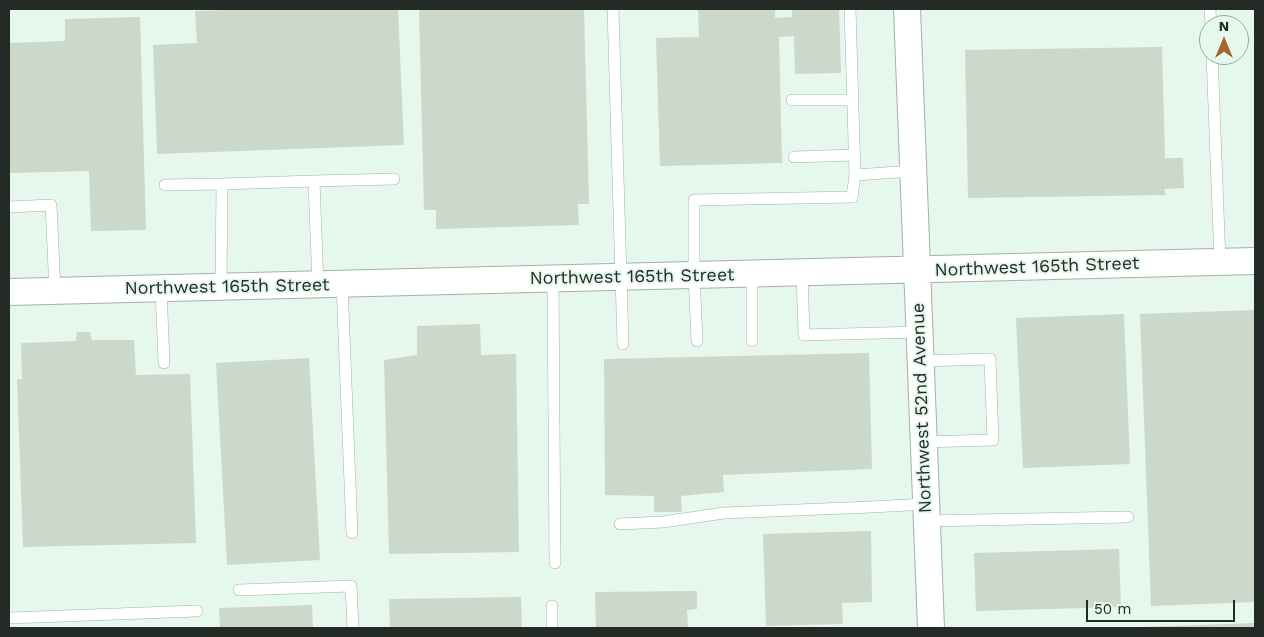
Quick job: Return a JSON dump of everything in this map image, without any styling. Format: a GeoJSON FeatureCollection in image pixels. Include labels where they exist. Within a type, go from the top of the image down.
{"type":"FeatureCollection","features":[{"type":"Feature","properties":{"kind":"street","name":"Northwest 52nd Avenue"},"geometry":{"type":"LineString","coordinates":[[907,9],[930,628]]}},
{"type":"Feature","properties":{"kind":"street","name":"Northwest 165th Street"},"geometry":{"type":"LineString","coordinates":[[9,292],[1255,261]]}},
{"type":"Feature","properties":{"kind":"lane"},"geometry":{"type":"LineString","coordinates":[[613,9],[623,344]]}},
{"type":"Feature","properties":{"kind":"lane"},"geometry":{"type":"LineString","coordinates":[[697,341],[694,275],[694,200],[852,197],[855,175],[850,9]]}},
{"type":"Feature","properties":{"kind":"lane"},"geometry":{"type":"LineString","coordinates":[[1212,65],[1220,262]]}},
{"type":"Feature","properties":{"kind":"lane"},"geometry":{"type":"LineString","coordinates":[[792,100],[853,100]]}},
{"type":"Feature","properties":{"kind":"lane"},"geometry":{"type":"LineString","coordinates":[[794,157],[854,156]]}},
{"type":"Feature","properties":{"kind":"lane"},"geometry":{"type":"LineString","coordinates":[[855,175],[913,171]]}},
{"type":"Feature","properties":{"kind":"lane"},"geometry":{"type":"LineString","coordinates":[[164,185],[394,179]]}},
{"type":"Feature","properties":{"kind":"lane"},"geometry":{"type":"LineString","coordinates":[[314,181],[330,284],[352,533]]}},
{"type":"Feature","properties":{"kind":"lane"},"geometry":{"type":"LineString","coordinates":[[221,287],[222,184]]}},
{"type":"Feature","properties":{"kind":"lane"},"geometry":{"type":"LineString","coordinates":[[9,207],[51,206],[55,291]]}},
{"type":"Feature","properties":{"kind":"lane"},"geometry":{"type":"LineString","coordinates":[[802,273],[804,336],[919,332]]}},
{"type":"Feature","properties":{"kind":"lane"},"geometry":{"type":"LineString","coordinates":[[752,274],[752,341]]}},
{"type":"Feature","properties":{"kind":"lane"},"geometry":{"type":"LineString","coordinates":[[553,278],[555,563]]}},
{"type":"Feature","properties":{"kind":"lane"},"geometry":{"type":"LineString","coordinates":[[161,288],[164,363]]}},
{"type":"Feature","properties":{"kind":"lane"},"geometry":{"type":"LineString","coordinates":[[920,361],[990,359],[993,440],[923,442]]}},
{"type":"Feature","properties":{"kind":"lane"},"geometry":{"type":"LineString","coordinates":[[620,524],[663,522],[724,513],[870,508],[926,512],[1128,517]]}},
{"type":"Feature","properties":{"kind":"lane"},"geometry":{"type":"LineString","coordinates":[[239,590],[351,586],[353,628]]}},
{"type":"Feature","properties":{"kind":"lane"},"geometry":{"type":"LineString","coordinates":[[552,606],[552,628]]}},
{"type":"Feature","properties":{"kind":"lane"},"geometry":{"type":"LineString","coordinates":[[9,618],[197,611]]}},
{"type":"Feature","properties":{"kind":"building"},"geometry":{"type":"Polygon","coordinates":[[[398,9],[404,145],[157,154],[153,45],[197,43],[195,11],[398,9]]]}},
{"type":"Feature","properties":{"kind":"building"},"geometry":{"type":"Polygon","coordinates":[[[419,9],[584,9],[589,204],[578,204],[579,225],[436,229],[436,210],[424,210],[419,9]]]}},
{"type":"Feature","properties":{"kind":"building"},"geometry":{"type":"Polygon","coordinates":[[[698,9],[775,9],[775,18],[792,17],[792,9],[839,9],[841,73],[795,74],[794,36],[779,37],[782,163],[660,166],[656,38],[699,37],[698,9]]]}},
{"type":"Feature","properties":{"kind":"building"},"geometry":{"type":"Polygon","coordinates":[[[140,17],[146,230],[91,231],[89,171],[9,173],[9,43],[65,41],[65,19],[140,17]]]}},
{"type":"Feature","properties":{"kind":"building"},"geometry":{"type":"Polygon","coordinates":[[[1162,47],[1165,158],[1183,158],[1184,188],[1164,189],[1166,195],[968,198],[965,50],[1162,47]]]}},
{"type":"Feature","properties":{"kind":"building"},"geometry":{"type":"Polygon","coordinates":[[[1255,310],[1255,602],[1151,606],[1140,314],[1255,310]]]}},
{"type":"Feature","properties":{"kind":"building"},"geometry":{"type":"Polygon","coordinates":[[[1124,314],[1130,464],[1023,468],[1016,318],[1124,314]]]}},
{"type":"Feature","properties":{"kind":"building"},"geometry":{"type":"Polygon","coordinates":[[[480,324],[481,355],[516,354],[519,552],[389,554],[384,360],[417,355],[417,326],[480,324]]]}},
{"type":"Feature","properties":{"kind":"building"},"geometry":{"type":"Polygon","coordinates":[[[77,332],[90,332],[92,340],[134,340],[136,375],[190,374],[196,543],[23,547],[17,379],[22,379],[21,343],[76,341],[77,332]]]}},
{"type":"Feature","properties":{"kind":"building"},"geometry":{"type":"Polygon","coordinates":[[[869,353],[872,469],[723,475],[724,492],[681,496],[682,512],[654,512],[654,496],[605,495],[604,359],[869,353]]]}},
{"type":"Feature","properties":{"kind":"building"},"geometry":{"type":"Polygon","coordinates":[[[309,358],[320,560],[227,565],[216,363],[309,358]]]}},
{"type":"Feature","properties":{"kind":"building"},"geometry":{"type":"Polygon","coordinates":[[[871,531],[872,602],[842,603],[843,624],[766,626],[763,534],[871,531]]]}},
{"type":"Feature","properties":{"kind":"building"},"geometry":{"type":"Polygon","coordinates":[[[1119,549],[1121,607],[976,611],[974,553],[1119,549]]]}},
{"type":"Feature","properties":{"kind":"building"},"geometry":{"type":"Polygon","coordinates":[[[697,591],[697,609],[687,610],[688,628],[596,628],[595,592],[697,591]]]}},
{"type":"Feature","properties":{"kind":"building"},"geometry":{"type":"Polygon","coordinates":[[[521,597],[522,628],[390,628],[389,599],[521,597]]]}},
{"type":"Feature","properties":{"kind":"building"},"geometry":{"type":"Polygon","coordinates":[[[312,605],[313,628],[220,628],[219,608],[312,605]]]}},
{"type":"Feature","properties":{"kind":"building"},"geometry":{"type":"Polygon","coordinates":[[[1255,623],[1255,628],[1138,628],[1138,627],[1255,623]]]}}]}
